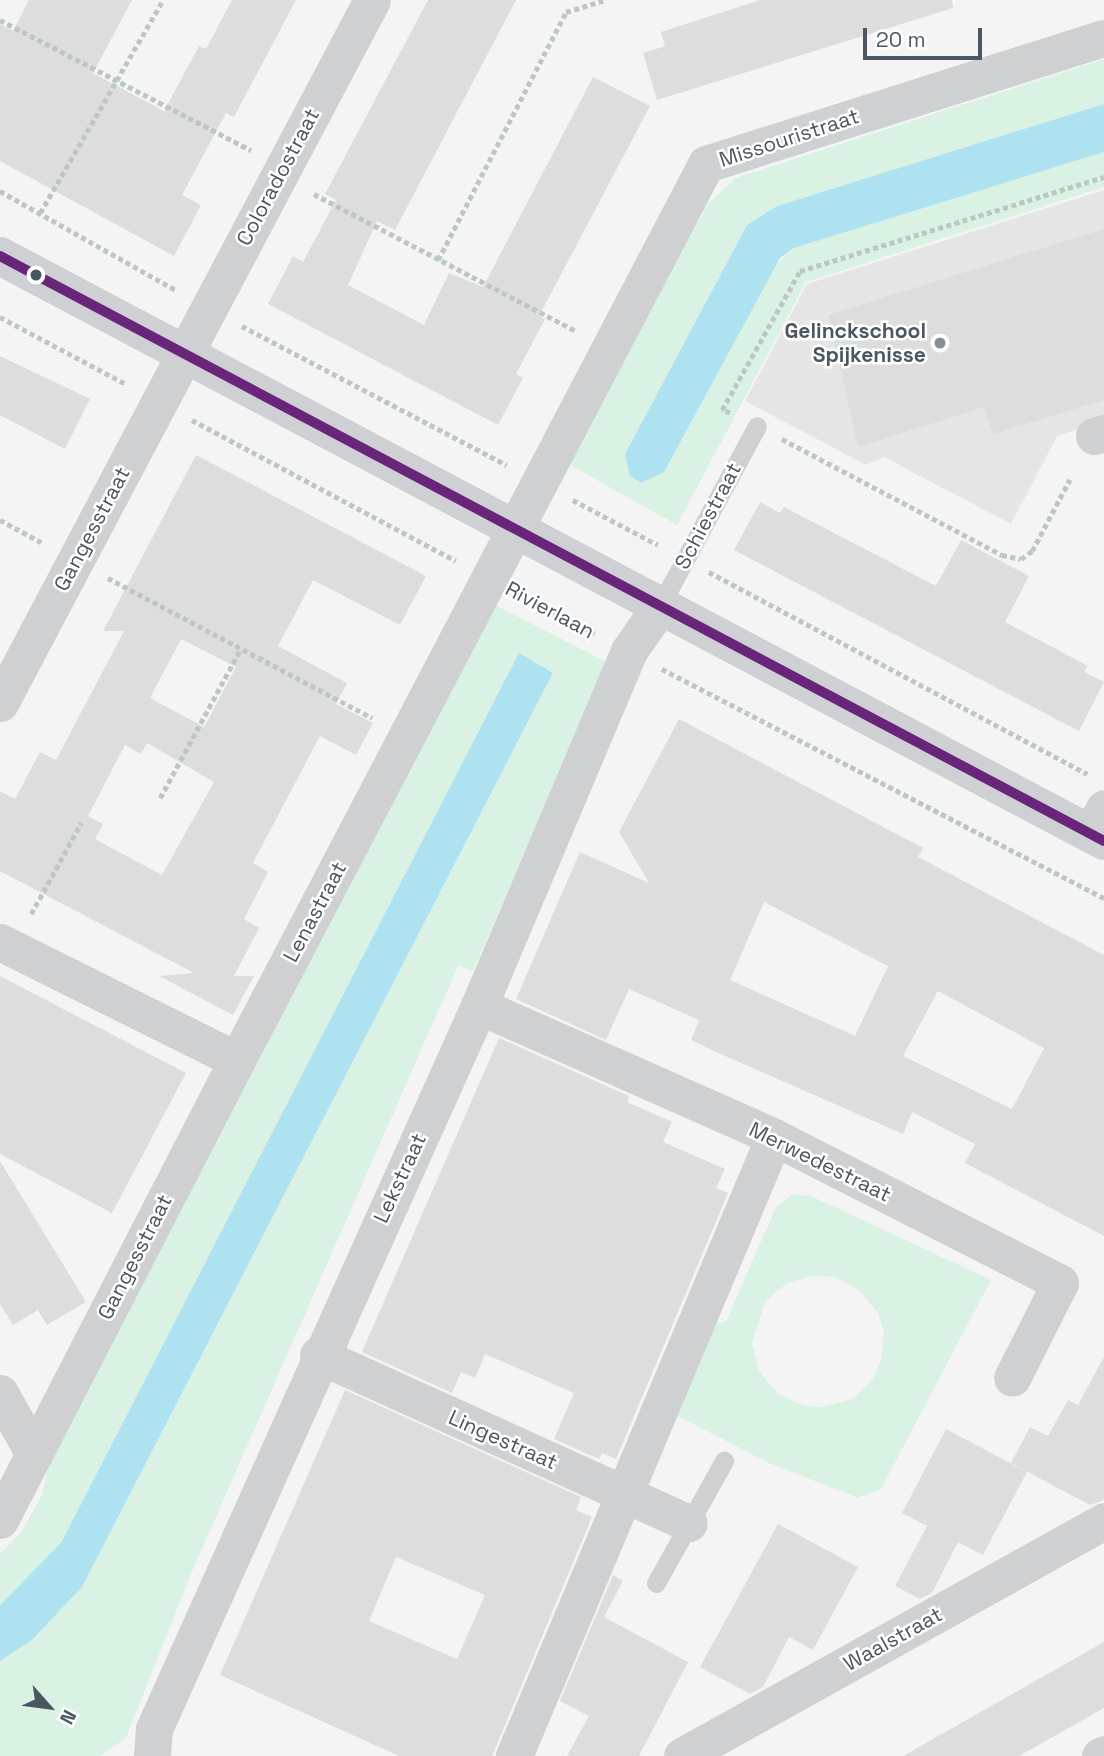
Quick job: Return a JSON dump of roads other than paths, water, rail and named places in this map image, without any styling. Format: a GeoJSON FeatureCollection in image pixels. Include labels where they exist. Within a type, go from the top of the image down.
{"type":"FeatureCollection","features":[{"type":"Feature","properties":{"kind":"street","name":"Coloradostraat"},"geometry":{"type":"LineString","coordinates":[[185,354],[282,171],[360,4]]}},
{"type":"Feature","properties":{"kind":"street","name":"Missouristraat"},"geometry":{"type":"LineString","coordinates":[[513,528],[706,164],[1104,38]]}},
{"type":"Feature","properties":{"kind":"street"},"geometry":{"type":"LineString","coordinates":[[0,256],[660,606],[1100,828]]}},
{"type":"Feature","properties":{"kind":"street","name":"Gangesstraat"},"geometry":{"type":"LineString","coordinates":[[0,703],[185,354]]}},
{"type":"Feature","properties":{"kind":"street","name":"Lenastraat"},"geometry":{"type":"LineString","coordinates":[[237,1060],[513,528]]}},
{"type":"Feature","properties":{"kind":"street","name":"Lekstraat"},"geometry":{"type":"LineString","coordinates":[[152,1756],[154,1729],[318,1355],[479,1006],[629,651],[660,606]]}},
{"type":"Feature","properties":{"kind":"street"},"geometry":{"type":"LineString","coordinates":[[6,945],[237,1060]]}},
{"type":"Feature","properties":{"kind":"street","name":"Merwedestraat"},"geometry":{"type":"LineString","coordinates":[[479,1006],[775,1138],[1060,1283],[1012,1378]]}},
{"type":"Feature","properties":{"kind":"street","name":"Gangesstraat"},"geometry":{"type":"LineString","coordinates":[[0,1521],[237,1060]]}},
{"type":"Feature","properties":{"kind":"street"},"geometry":{"type":"LineString","coordinates":[[514,1756],[627,1496],[775,1138]]}},
{"type":"Feature","properties":{"kind":"street","name":"Lingestraat"},"geometry":{"type":"LineString","coordinates":[[318,1355],[688,1524]]}},
{"type":"Feature","properties":{"kind":"street"},"geometry":{"type":"LineString","coordinates":[[0,1393],[34,1454]]}},
{"type":"Feature","properties":{"kind":"street","name":"Waalstraat"},"geometry":{"type":"LineString","coordinates":[[682,1756],[1104,1521]]}},
{"type":"Feature","properties":{"kind":"lane","name":"Schiestraat"},"geometry":{"type":"LineString","coordinates":[[660,606],[757,426]]}},
{"type":"Feature","properties":{"kind":"lane"},"geometry":{"type":"LineString","coordinates":[[656,1583],[724,1461]]}},
{"type":"Feature","properties":{"kind":"water"},"geometry":{"type":"Polygon","coordinates":[[[1104,104],[1104,152],[794,248],[780,258],[664,472],[641,483],[630,476],[625,454],[747,225],[777,206],[1104,104]]]}},
{"type":"Feature","properties":{"kind":"water"},"geometry":{"type":"Polygon","coordinates":[[[519,653],[553,673],[82,1587],[32,1640],[0,1661],[0,1605],[61,1543],[519,653]]]}},
{"type":"Feature","properties":{"kind":"place","name":"Gelinckschool Spijkenisse"},"geometry":{"type":"Point","coordinates":[940,343]}}]}
